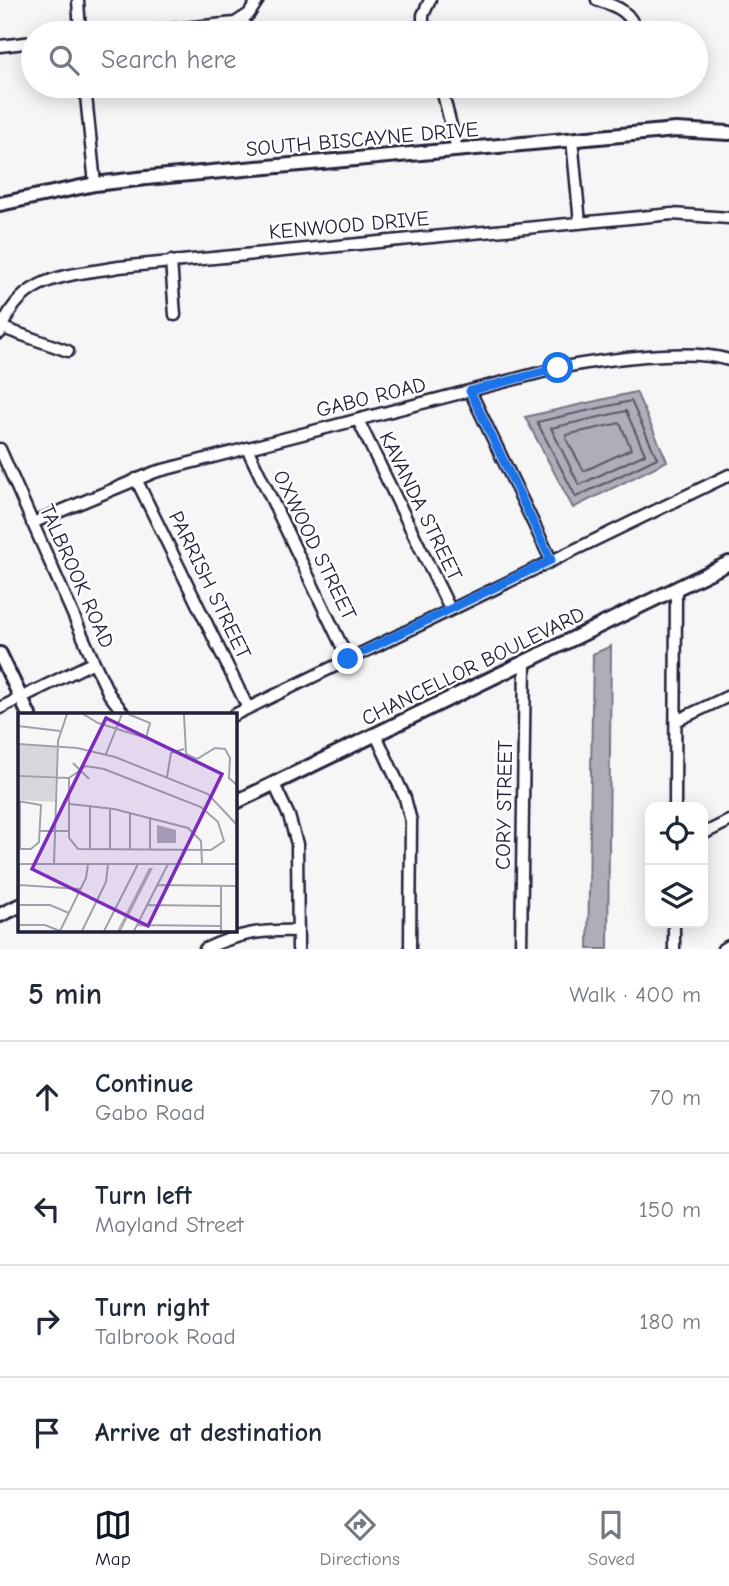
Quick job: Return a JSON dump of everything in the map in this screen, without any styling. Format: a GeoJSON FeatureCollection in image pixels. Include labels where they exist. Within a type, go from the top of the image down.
{"type":"FeatureCollection","features":[{"type":"Feature","properties":{"kind":"street"},"geometry":{"type":"LineString","coordinates":[[78,0],[79,21]]}},
{"type":"Feature","properties":{"kind":"street"},"geometry":{"type":"LineString","coordinates":[[236,21],[252,11],[258,0]]}},
{"type":"Feature","properties":{"kind":"street"},"geometry":{"type":"LineString","coordinates":[[422,21],[430,0]]}},
{"type":"Feature","properties":{"kind":"street"},"geometry":{"type":"LineString","coordinates":[[597,0],[624,11],[632,21]]}},
{"type":"Feature","properties":{"kind":"street"},"geometry":{"type":"LineString","coordinates":[[0,46],[21,43]]}},
{"type":"Feature","properties":{"kind":"street"},"geometry":{"type":"LineString","coordinates":[[86,98],[95,184]]}},
{"type":"Feature","properties":{"kind":"street"},"geometry":{"type":"LineString","coordinates":[[444,98],[457,149]]}},
{"type":"Feature","properties":{"kind":"street","name":"SOUTH BISCAYNE DRIVE"},"geometry":{"type":"LineString","coordinates":[[0,204],[95,184],[572,139],[676,131],[729,133]]}},
{"type":"Feature","properties":{"kind":"street"},"geometry":{"type":"LineString","coordinates":[[572,139],[580,223]]}},
{"type":"Feature","properties":{"kind":"street","name":"KENWOOD DRIVE"},"geometry":{"type":"LineString","coordinates":[[1,329],[18,299],[45,282],[119,267],[673,215],[729,218]]}},
{"type":"Feature","properties":{"kind":"street"},"geometry":{"type":"LineString","coordinates":[[171,261],[175,315]]}},
{"type":"Feature","properties":{"kind":"street"},"geometry":{"type":"LineString","coordinates":[[1,329],[68,351]]}},
{"type":"Feature","properties":{"kind":"street","name":"GABO ROAD"},"geometry":{"type":"LineString","coordinates":[[32,523],[155,472],[558,368],[691,354],[729,360]]}},
{"type":"Feature","properties":{"kind":"street"},"geometry":{"type":"LineString","coordinates":[[470,391],[551,560]]}},
{"type":"Feature","properties":{"kind":"street","name":"KAVANDA STREET"},"geometry":{"type":"LineString","coordinates":[[358,420],[450,610]]}},
{"type":"Feature","properties":{"kind":"street","name":"TALBROOK ROAD"},"geometry":{"type":"LineString","coordinates":[[0,449],[94,662],[109,694],[123,713]]}},
{"type":"Feature","properties":{"kind":"street","name":"OXWOOD STREET"},"geometry":{"type":"LineString","coordinates":[[247,449],[348,659]]}},
{"type":"Feature","properties":{"kind":"street"},"geometry":{"type":"LineString","coordinates":[[236,714],[729,475]]}},
{"type":"Feature","properties":{"kind":"street","name":"PARRISH STREET"},"geometry":{"type":"LineString","coordinates":[[136,480],[248,708]]}},
{"type":"Feature","properties":{"kind":"street","name":"CHANCELLOR BOULEVARD"},"geometry":{"type":"LineString","coordinates":[[236,802],[729,563]]}},
{"type":"Feature","properties":{"kind":"street"},"geometry":{"type":"LineString","coordinates":[[675,802],[676,589]]}},
{"type":"Feature","properties":{"kind":"street"},"geometry":{"type":"LineString","coordinates":[[0,654],[28,713]]}},
{"type":"Feature","properties":{"kind":"street"},"geometry":{"type":"LineString","coordinates":[[0,708],[94,662]]}},
{"type":"Feature","properties":{"kind":"street","name":"CORY STREET"},"geometry":{"type":"LineString","coordinates":[[521,949],[525,662]]}},
{"type":"Feature","properties":{"kind":"street"},"geometry":{"type":"LineString","coordinates":[[676,722],[729,696]]}},
{"type":"Feature","properties":{"kind":"street"},"geometry":{"type":"LineString","coordinates":[[376,735],[405,798],[411,821],[410,949]]}},
{"type":"Feature","properties":{"kind":"street"},"geometry":{"type":"LineString","coordinates":[[274,784],[289,816],[297,844],[298,949]]}},
{"type":"Feature","properties":{"kind":"street"},"geometry":{"type":"LineString","coordinates":[[708,832],[729,821]]}},
{"type":"Feature","properties":{"kind":"street"},"geometry":{"type":"LineString","coordinates":[[0,915],[18,906]]}},
{"type":"Feature","properties":{"kind":"street"},"geometry":{"type":"LineString","coordinates":[[674,928],[674,949]]}},
{"type":"Feature","properties":{"kind":"street"},"geometry":{"type":"LineString","coordinates":[[205,949],[244,933],[298,930]]}},
{"type":"Feature","properties":{"kind":"street"},"geometry":{"type":"LineString","coordinates":[[723,949],[729,946]]}},
{"type":"Feature","properties":{"kind":"water"},"geometry":{"type":"Polygon","coordinates":[[[636,392],[667,461],[573,508],[525,417],[636,392]]]}},
{"type":"Feature","properties":{"kind":"water"},"geometry":{"type":"Polygon","coordinates":[[[611,646],[608,949],[588,949],[593,654],[611,646]]]}},
{"type":"Feature","properties":{"kind":"route"},"geometry":{"type":"LineString","coordinates":[[348,659],[551,560],[470,391],[558,368]]}}]}
